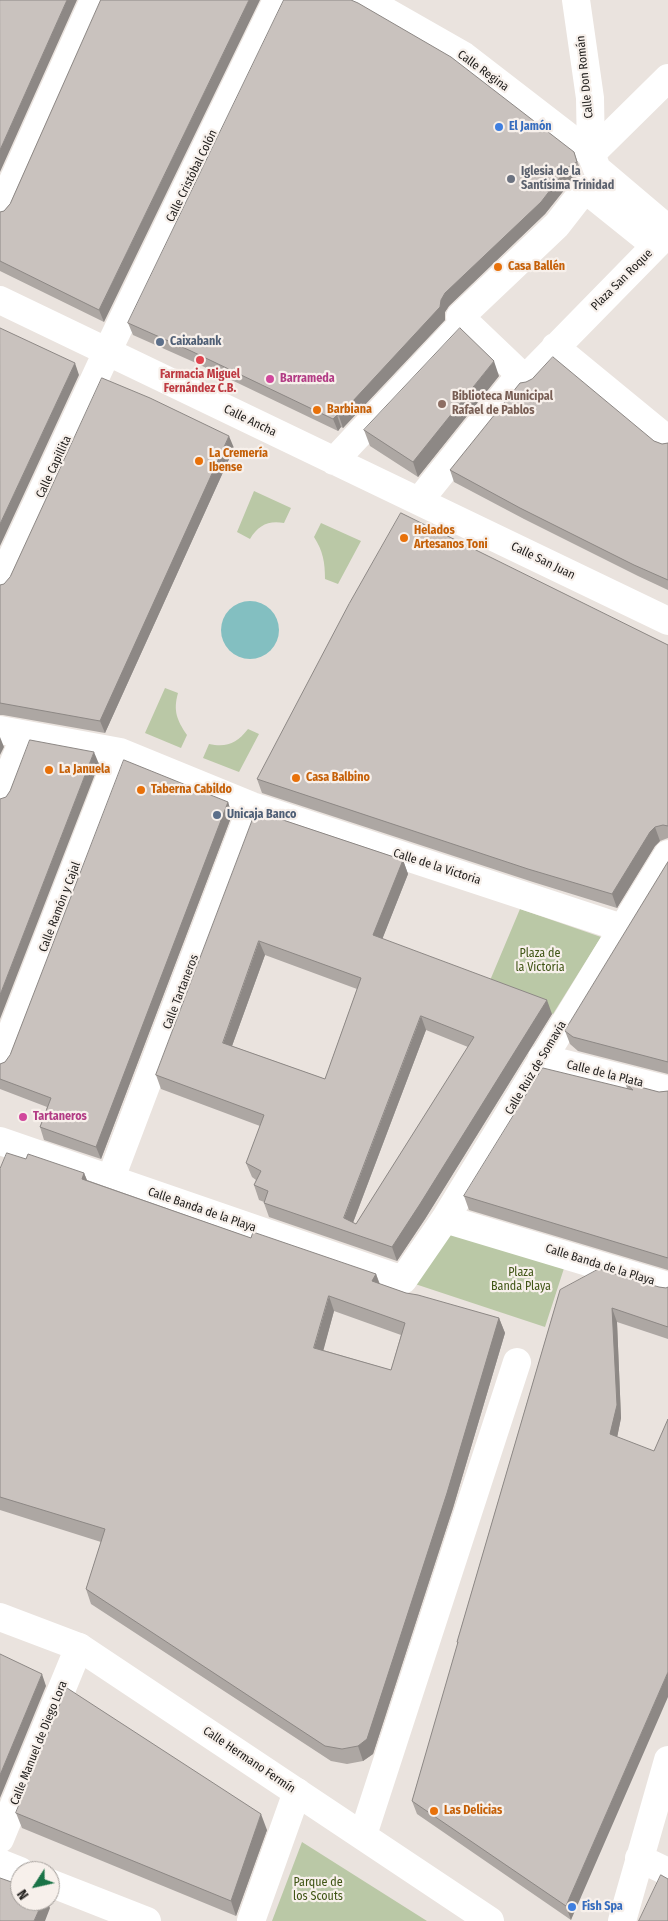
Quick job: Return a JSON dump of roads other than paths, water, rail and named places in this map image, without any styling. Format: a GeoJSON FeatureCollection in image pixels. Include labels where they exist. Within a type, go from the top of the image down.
{"type":"FeatureCollection","features":[{"type":"Feature","properties":{"kind":"street"},"geometry":{"type":"LineString","coordinates":[[0,210],[94,0]]}},
{"type":"Feature","properties":{"kind":"street","name":"Calle Cristóbal Colón"},"geometry":{"type":"LineString","coordinates":[[107,352],[277,0]]}},
{"type":"Feature","properties":{"kind":"street","name":"Calle Regina"},"geometry":{"type":"LineString","coordinates":[[366,0],[464,56],[591,154]]}},
{"type":"Feature","properties":{"kind":"street","name":"Calle Don Román"},"geometry":{"type":"LineString","coordinates":[[576,0],[590,98],[591,154]]}},
{"type":"Feature","properties":{"kind":"street"},"geometry":{"type":"LineString","coordinates":[[666,224],[597,169],[591,154],[668,78]]}},
{"type":"Feature","properties":{"kind":"street","name":"Plaza San Roque"},"geometry":{"type":"LineString","coordinates":[[465,321],[460,317],[557,225],[585,188],[646,238],[662,239],[525,379],[520,374]]}},
{"type":"Feature","properties":{"kind":"street","name":"Calle Ancha"},"geometry":{"type":"LineString","coordinates":[[0,300],[419,501]]}},
{"type":"Feature","properties":{"kind":"street"},"geometry":{"type":"LineString","coordinates":[[334,461],[465,321],[520,374],[419,501]]}},
{"type":"Feature","properties":{"kind":"street"},"geometry":{"type":"LineString","coordinates":[[555,347],[668,440]]}},
{"type":"Feature","properties":{"kind":"street","name":"Calle Capillita"},"geometry":{"type":"LineString","coordinates":[[0,582],[107,352]]}},
{"type":"Feature","properties":{"kind":"street","name":"Calle San Juan"},"geometry":{"type":"LineString","coordinates":[[419,501],[668,621]]}},
{"type":"Feature","properties":{"kind":"street"},"geometry":{"type":"LineString","coordinates":[[0,797],[12,732]]}},
{"type":"Feature","properties":{"kind":"street","name":"Calle de la Victoria"},"geometry":{"type":"LineString","coordinates":[[12,732],[113,750],[252,806],[622,928]]}},
{"type":"Feature","properties":{"kind":"street","name":"Calle Ramón y Cajal"},"geometry":{"type":"LineString","coordinates":[[0,1062],[113,750]]}},
{"type":"Feature","properties":{"kind":"street","name":"Calle Tartaneros"},"geometry":{"type":"LineString","coordinates":[[111,1178],[252,806]]}},
{"type":"Feature","properties":{"kind":"street","name":"Calle Ruiz de Somavía"},"geometry":{"type":"LineString","coordinates":[[403,1280],[445,1219],[668,854]]}},
{"type":"Feature","properties":{"kind":"street","name":"Calle de la Plata"},"geometry":{"type":"LineString","coordinates":[[542,1058],[668,1090]]}},
{"type":"Feature","properties":{"kind":"street","name":"Calle Banda de la Playa"},"geometry":{"type":"LineString","coordinates":[[0,1141],[403,1280]]}},
{"type":"Feature","properties":{"kind":"street","name":"Calle Banda de la Playa"},"geometry":{"type":"LineString","coordinates":[[445,1219],[668,1286]]}},
{"type":"Feature","properties":{"kind":"street"},"geometry":{"type":"LineString","coordinates":[[362,1835],[517,1362]]}},
{"type":"Feature","properties":{"kind":"street","name":"Calle Hermano Fermín"},"geometry":{"type":"LineString","coordinates":[[0,1617],[79,1648],[490,1921]]}},
{"type":"Feature","properties":{"kind":"street","name":"Calle Manuel de Diego Lora"},"geometry":{"type":"LineString","coordinates":[[0,1839],[79,1648]]}},
{"type":"Feature","properties":{"kind":"street"},"geometry":{"type":"LineString","coordinates":[[622,1921],[668,1760]]}},
{"type":"Feature","properties":{"kind":"street"},"geometry":{"type":"LineString","coordinates":[[251,1921],[297,1792]]}},
{"type":"Feature","properties":{"kind":"street"},"geometry":{"type":"LineString","coordinates":[[639,1858],[668,1872]]}},
{"type":"Feature","properties":{"kind":"street"},"geometry":{"type":"LineString","coordinates":[[60,1887],[147,1921]]}},
{"type":"Feature","properties":{"kind":"water"},"geometry":{"type":"Polygon","coordinates":[[[250,601],[266,606],[274,614],[279,630],[274,646],[266,654],[250,659],[234,654],[226,646],[221,630],[226,614],[234,606],[250,601]]]}},
{"type":"Feature","properties":{"kind":"place","name":"El Jamón"},"geometry":{"type":"Point","coordinates":[499,127]}},
{"type":"Feature","properties":{"kind":"place","name":"Iglesia de la Santísima Trinidad"},"geometry":{"type":"Point","coordinates":[511,179]}},
{"type":"Feature","properties":{"kind":"place","name":"Casa Ballén"},"geometry":{"type":"Point","coordinates":[498,267]}},
{"type":"Feature","properties":{"kind":"place","name":"Caixabank"},"geometry":{"type":"Point","coordinates":[160,342]}},
{"type":"Feature","properties":{"kind":"place","name":"Farmacia Miguel Fernández C.B."},"geometry":{"type":"Point","coordinates":[200,360]}},
{"type":"Feature","properties":{"kind":"place","name":"Barrameda"},"geometry":{"type":"Point","coordinates":[270,379]}},
{"type":"Feature","properties":{"kind":"place","name":"Biblioteca Municipal Rafael de Pablos"},"geometry":{"type":"Point","coordinates":[442,404]}},
{"type":"Feature","properties":{"kind":"place","name":"Barbiana"},"geometry":{"type":"Point","coordinates":[317,410]}},
{"type":"Feature","properties":{"kind":"place","name":"La Cremería Ibense"},"geometry":{"type":"Point","coordinates":[199,461]}},
{"type":"Feature","properties":{"kind":"place","name":"Helados Artesanos Toni"},"geometry":{"type":"Point","coordinates":[404,538]}},
{"type":"Feature","properties":{"kind":"place","name":"La Januela"},"geometry":{"type":"Point","coordinates":[49,770]}},
{"type":"Feature","properties":{"kind":"place","name":"Casa Balbino"},"geometry":{"type":"Point","coordinates":[296,778]}},
{"type":"Feature","properties":{"kind":"place","name":"Taberna Cabildo"},"geometry":{"type":"Point","coordinates":[141,790]}},
{"type":"Feature","properties":{"kind":"place","name":"Unicaja Banco"},"geometry":{"type":"Point","coordinates":[217,815]}},
{"type":"Feature","properties":{"kind":"place","name":"Tartaneros"},"geometry":{"type":"Point","coordinates":[23,1117]}},
{"type":"Feature","properties":{"kind":"place","name":"Las Delicias"},"geometry":{"type":"Point","coordinates":[434,1811]}},
{"type":"Feature","properties":{"kind":"place","name":"Fish Spa"},"geometry":{"type":"Point","coordinates":[572,1907]}},
{"type":"Feature","properties":{"kind":"park label","name":"Plaza de la Victoria"},"geometry":{"type":"Point","coordinates":[540,961]}},
{"type":"Feature","properties":{"kind":"park label","name":"Plaza Banda Playa"},"geometry":{"type":"Point","coordinates":[521,1280]}},
{"type":"Feature","properties":{"kind":"park label","name":"Parque de los Scouts"},"geometry":{"type":"Point","coordinates":[318,1890]}}]}
